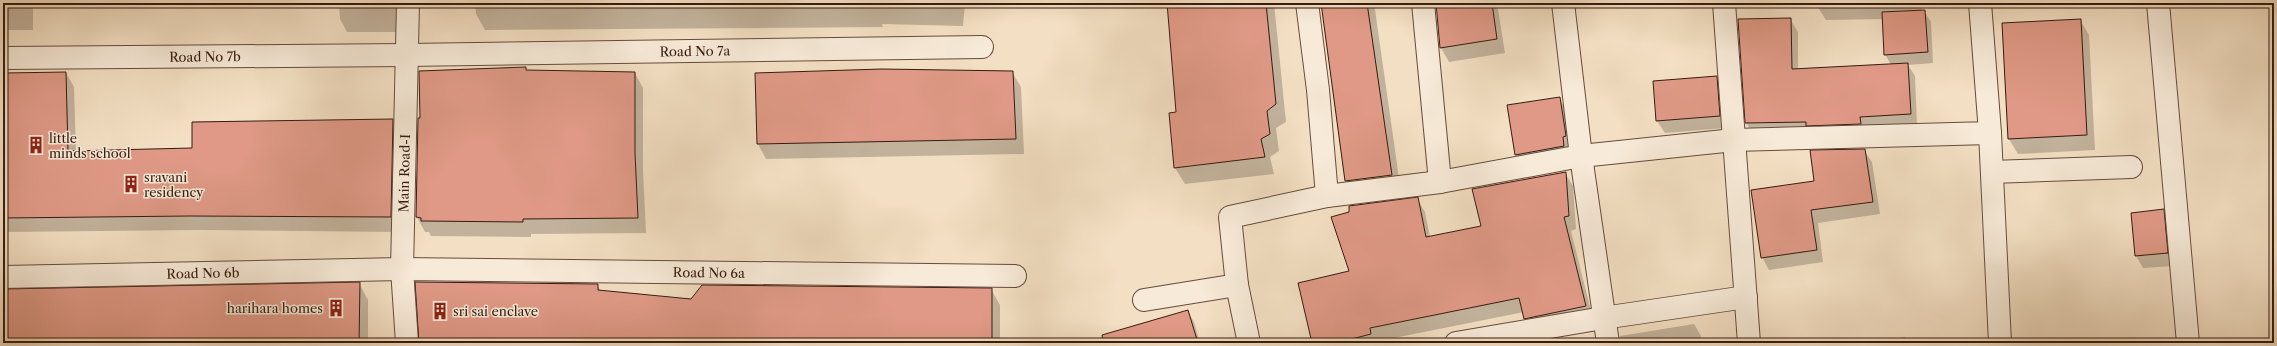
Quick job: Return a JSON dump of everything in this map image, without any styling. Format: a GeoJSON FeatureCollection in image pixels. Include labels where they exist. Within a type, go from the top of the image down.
{"type":"FeatureCollection","features":[{"type":"Feature","properties":{"kind":"street","name":"Main Road-I"},"geometry":{"type":"LineString","coordinates":[[407,343],[402,268],[408,3]]}},
{"type":"Feature","properties":{"kind":"street"},"geometry":{"type":"LineString","coordinates":[[1307,3],[1318,90],[1327,196]]}},
{"type":"Feature","properties":{"kind":"street"},"geometry":{"type":"LineString","coordinates":[[1423,3],[1440,182]]}},
{"type":"Feature","properties":{"kind":"street"},"geometry":{"type":"LineString","coordinates":[[1563,3],[1581,156],[1603,318],[1608,343]]}},
{"type":"Feature","properties":{"kind":"street"},"geometry":{"type":"LineString","coordinates":[[1724,3],[1749,343]]}},
{"type":"Feature","properties":{"kind":"street"},"geometry":{"type":"LineString","coordinates":[[1980,3],[1990,133],[2000,343]]}},
{"type":"Feature","properties":{"kind":"street"},"geometry":{"type":"LineString","coordinates":[[2158,3],[2188,343]]}},
{"type":"Feature","properties":{"kind":"street","name":"Road No 7a"},"geometry":{"type":"LineString","coordinates":[[407,55],[982,47]]}},
{"type":"Feature","properties":{"kind":"street","name":"Road No 7b"},"geometry":{"type":"LineString","coordinates":[[3,58],[407,55]]}},
{"type":"Feature","properties":{"kind":"street"},"geometry":{"type":"LineString","coordinates":[[1249,343],[1237,285],[1230,217],[1327,196],[1440,182],[1581,156],[1734,140],[1990,133]]}},
{"type":"Feature","properties":{"kind":"street"},"geometry":{"type":"LineString","coordinates":[[1992,172],[2131,167]]}},
{"type":"Feature","properties":{"kind":"street","name":"Road No 6a"},"geometry":{"type":"LineString","coordinates":[[402,268],[1015,276]]}},
{"type":"Feature","properties":{"kind":"street","name":"Road No 6b"},"geometry":{"type":"LineString","coordinates":[[3,277],[402,268]]}},
{"type":"Feature","properties":{"kind":"street"},"geometry":{"type":"LineString","coordinates":[[1144,300],[1237,285]]}},
{"type":"Feature","properties":{"kind":"street"},"geometry":{"type":"LineString","coordinates":[[1456,343],[1603,318],[1746,297]]}},
{"type":"Feature","properties":{"kind":"building"},"geometry":{"type":"Polygon","coordinates":[[[1167,3],[1266,3],[1276,104],[1267,111],[1270,134],[1261,139],[1265,157],[1174,168],[1169,113],[1176,112],[1167,3]]]}},
{"type":"Feature","properties":{"kind":"building"},"geometry":{"type":"Polygon","coordinates":[[[1321,3],[1367,3],[1392,175],[1345,181],[1321,3]]]}},
{"type":"Feature","properties":{"kind":"building"},"geometry":{"type":"Polygon","coordinates":[[[1436,3],[1492,3],[1497,39],[1440,48],[1436,3]]]}},
{"type":"Feature","properties":{"kind":"building"},"geometry":{"type":"Polygon","coordinates":[[[1925,10],[1928,52],[1884,55],[1882,12],[1925,10]]]}},
{"type":"Feature","properties":{"kind":"building"},"geometry":{"type":"Polygon","coordinates":[[[1791,18],[1792,69],[1908,63],[1911,114],[1860,117],[1861,124],[1806,126],[1806,122],[1745,123],[1738,19],[1791,18]]]}},
{"type":"Feature","properties":{"kind":"building"},"geometry":{"type":"Polygon","coordinates":[[[2081,19],[2087,135],[2008,139],[2002,23],[2081,19]]]}},
{"type":"Feature","properties":{"kind":"building"},"geometry":{"type":"Polygon","coordinates":[[[526,67],[526,70],[635,72],[635,153],[638,218],[523,219],[523,222],[421,221],[421,218],[416,217],[418,118],[420,118],[419,71],[526,67]]]}},
{"type":"Feature","properties":{"kind":"building"},"geometry":{"type":"Polygon","coordinates":[[[882,69],[1013,71],[1016,139],[757,144],[755,73],[882,69]]]}},
{"type":"Feature","properties":{"kind":"building"},"geometry":{"type":"Polygon","coordinates":[[[66,72],[68,151],[192,148],[192,122],[393,119],[391,217],[189,216],[3,218],[3,73],[66,72]]]}},
{"type":"Feature","properties":{"kind":"building"},"geometry":{"type":"Polygon","coordinates":[[[1717,76],[1720,116],[1656,121],[1653,81],[1717,76]]]}},
{"type":"Feature","properties":{"kind":"building"},"geometry":{"type":"Polygon","coordinates":[[[1560,97],[1566,136],[1563,137],[1564,146],[1515,155],[1507,105],[1560,97]]]}},
{"type":"Feature","properties":{"kind":"building"},"geometry":{"type":"Polygon","coordinates":[[[1865,149],[1873,202],[1811,210],[1817,250],[1761,258],[1751,190],[1814,181],[1810,150],[1865,149]]]}},
{"type":"Feature","properties":{"kind":"building"},"geometry":{"type":"Polygon","coordinates":[[[1566,172],[1569,216],[1564,217],[1586,306],[1524,319],[1519,298],[1370,328],[1371,334],[1336,343],[1312,343],[1298,283],[1349,271],[1331,217],[1349,212],[1349,206],[1418,197],[1426,237],[1481,226],[1472,189],[1566,172]]]}},
{"type":"Feature","properties":{"kind":"building"},"geometry":{"type":"Polygon","coordinates":[[[2164,209],[2168,253],[2135,256],[2131,213],[2164,209]]]}},
{"type":"Feature","properties":{"kind":"building"},"geometry":{"type":"Polygon","coordinates":[[[360,282],[359,343],[3,343],[3,289],[360,282]]]}},
{"type":"Feature","properties":{"kind":"building"},"geometry":{"type":"Polygon","coordinates":[[[415,282],[598,284],[598,290],[691,299],[702,285],[992,288],[992,343],[419,343],[415,282]]]}},
{"type":"Feature","properties":{"kind":"building"},"geometry":{"type":"Polygon","coordinates":[[[1188,310],[1198,343],[1103,343],[1102,335],[1188,310]]]}},
{"type":"Feature","properties":{"kind":"place","name":"little minds school"},"geometry":{"type":"Point","coordinates":[36,145]}},
{"type":"Feature","properties":{"kind":"place","name":"sravani residency"},"geometry":{"type":"Point","coordinates":[131,184]}},
{"type":"Feature","properties":{"kind":"place","name":"harihara homes"},"geometry":{"type":"Point","coordinates":[336,308]}},
{"type":"Feature","properties":{"kind":"place","name":"sri sai enclave"},"geometry":{"type":"Point","coordinates":[440,311]}}]}
